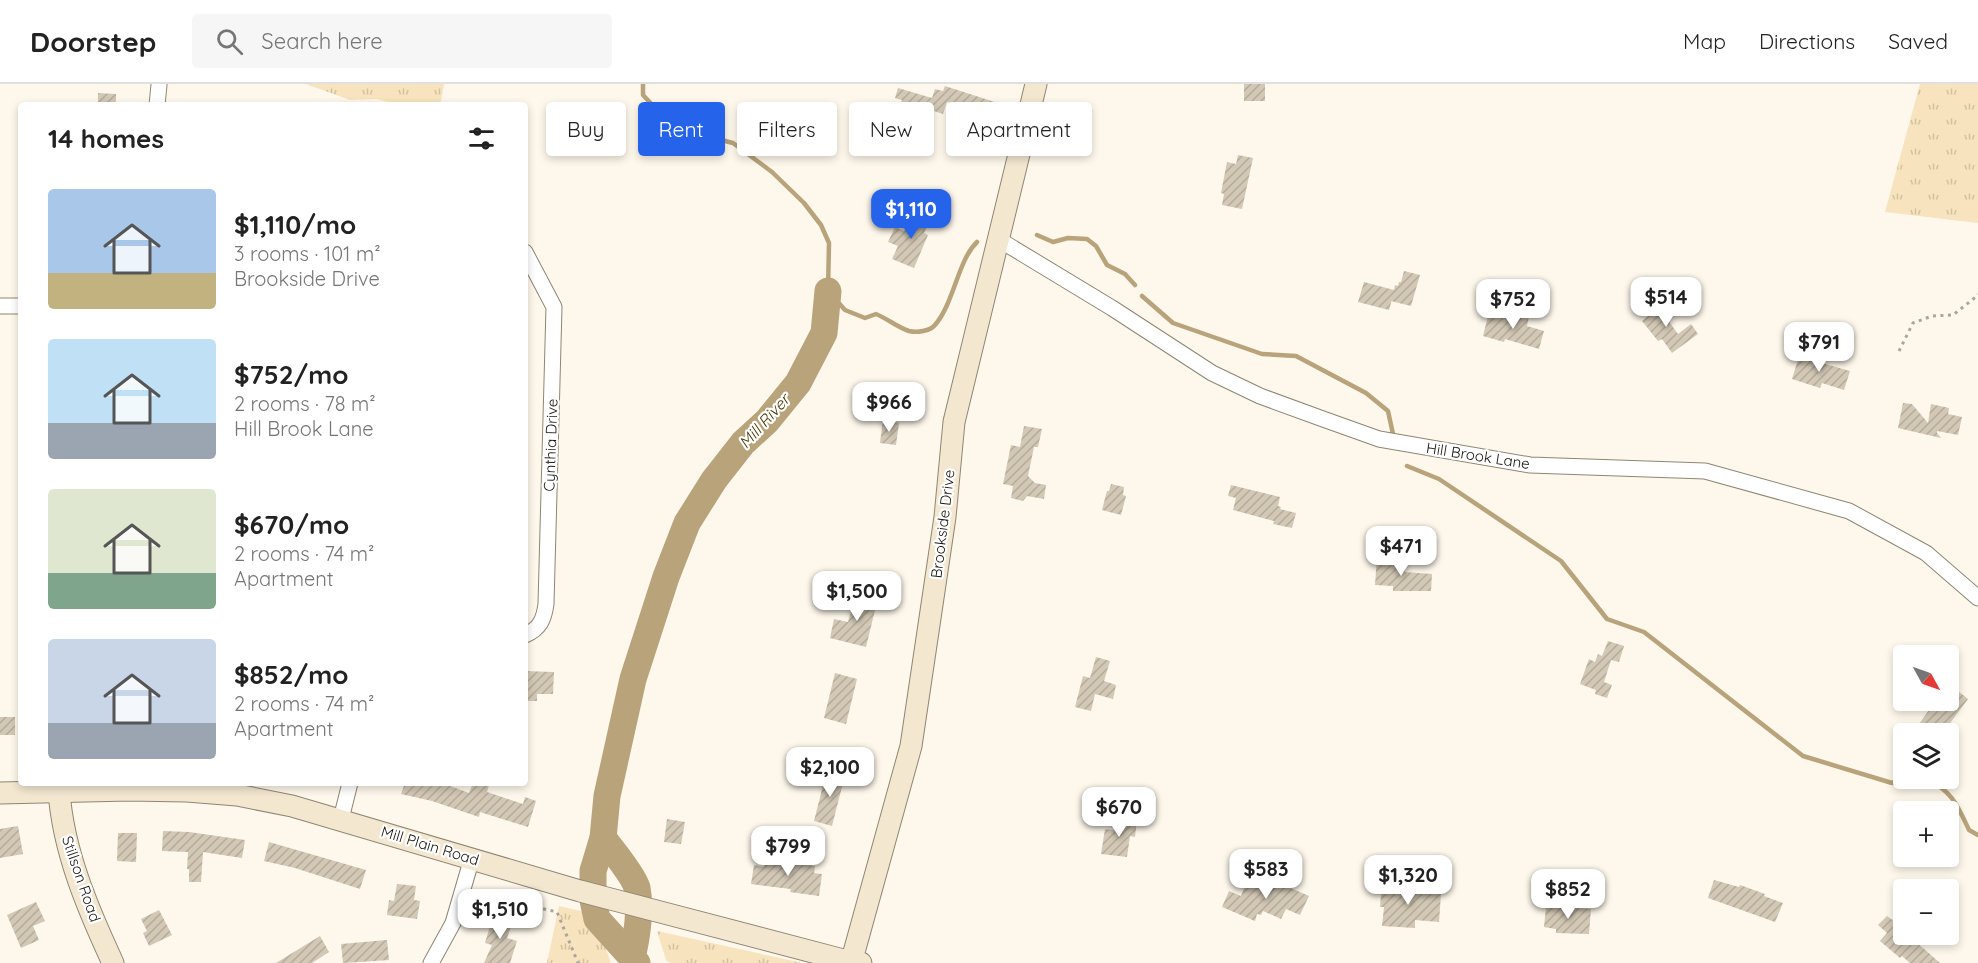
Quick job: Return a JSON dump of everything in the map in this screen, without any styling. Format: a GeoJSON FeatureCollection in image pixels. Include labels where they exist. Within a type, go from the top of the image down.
{"type":"FeatureCollection","features":[{"type":"Feature","properties":{"kind":"main road","name":"Brookside Drive"},"geometry":{"type":"LineString","coordinates":[[854,963],[911,746],[945,517],[954,422],[1036,84]]}},
{"type":"Feature","properties":{"kind":"main road","name":"Mill Plain Road"},"geometry":{"type":"LineString","coordinates":[[0,793],[129,786],[237,795],[341,819],[580,891],[854,963]]}},
{"type":"Feature","properties":{"kind":"main road","name":"Stillson Road"},"geometry":{"type":"LineString","coordinates":[[59,791],[68,850],[113,963]]}},
{"type":"Feature","properties":{"kind":"street"},"geometry":{"type":"LineString","coordinates":[[157,102],[159,85]]}},
{"type":"Feature","properties":{"kind":"street","name":"Hill Brook Lane"},"geometry":{"type":"LineString","coordinates":[[998,239],[1112,308],[1212,373],[1271,400],[1379,439],[1530,465],[1706,471],[1839,508],[1849,511],[1926,553],[1978,598]]}},
{"type":"Feature","properties":{"kind":"street","name":"Cynthia Drive"},"geometry":{"type":"LineString","coordinates":[[528,258],[554,307],[546,604],[542,623],[528,634]]}},
{"type":"Feature","properties":{"kind":"street"},"geometry":{"type":"LineString","coordinates":[[0,306],[18,306]]}},
{"type":"Feature","properties":{"kind":"street"},"geometry":{"type":"LineString","coordinates":[[341,819],[349,786]]}},
{"type":"Feature","properties":{"kind":"street"},"geometry":{"type":"LineString","coordinates":[[430,963],[453,923],[472,858]]}},
{"type":"Feature","properties":{"kind":"path"},"geometry":{"type":"LineString","coordinates":[[1899,351],[1913,323],[1932,316],[1953,315],[1978,294]]}},
{"type":"Feature","properties":{"kind":"path"},"geometry":{"type":"LineString","coordinates":[[536,897],[540,908],[557,912],[578,963]]}},
{"type":"Feature","properties":{"kind":"green space"},"geometry":{"type":"Polygon","coordinates":[[[306,84],[444,84],[441,102],[350,100],[306,84]]]}},
{"type":"Feature","properties":{"kind":"green space"},"geometry":{"type":"Polygon","coordinates":[[[1920,84],[1978,84],[1978,223],[1885,212],[1920,84]]]}},
{"type":"Feature","properties":{"kind":"green space"},"geometry":{"type":"Polygon","coordinates":[[[559,906],[585,912],[606,949],[611,963],[547,963],[559,906]]]}},
{"type":"Feature","properties":{"kind":"green space"},"geometry":{"type":"Polygon","coordinates":[[[657,931],[802,963],[670,963],[666,960],[657,931]]]}},
{"type":"Feature","properties":{"kind":"building"},"geometry":{"type":"Polygon","coordinates":[[[1244,84],[1265,84],[1265,101],[1244,101],[1244,84]]]}},
{"type":"Feature","properties":{"kind":"building"},"geometry":{"type":"Polygon","coordinates":[[[945,86],[995,102],[946,102],[943,114],[934,111],[934,102],[902,102],[902,100],[895,98],[898,88],[932,98],[935,89],[943,91],[945,86]]]}},
{"type":"Feature","properties":{"kind":"building"},"geometry":{"type":"Polygon","coordinates":[[[98,93],[116,94],[116,102],[98,102],[98,93]]]}},
{"type":"Feature","properties":{"kind":"building"},"geometry":{"type":"Polygon","coordinates":[[[1238,155],[1253,158],[1242,209],[1222,205],[1224,194],[1221,193],[1227,162],[1236,164],[1238,155]]]}},
{"type":"Feature","properties":{"kind":"building"},"geometry":{"type":"Polygon","coordinates":[[[916,210],[931,217],[924,233],[928,235],[914,268],[892,259],[898,246],[888,242],[895,227],[904,231],[916,210]]]}},
{"type":"Feature","properties":{"kind":"building"},"geometry":{"type":"Polygon","coordinates":[[[1404,271],[1420,275],[1411,306],[1392,301],[1389,310],[1358,302],[1364,282],[1394,290],[1395,285],[1398,286],[1401,282],[1404,271]]]}},
{"type":"Feature","properties":{"kind":"building"},"geometry":{"type":"Polygon","coordinates":[[[1655,296],[1663,306],[1659,308],[1678,334],[1691,324],[1698,334],[1672,353],[1662,339],[1658,341],[1642,321],[1653,312],[1646,303],[1655,296]]]}},
{"type":"Feature","properties":{"kind":"building"},"geometry":{"type":"Polygon","coordinates":[[[1489,312],[1516,320],[1518,313],[1529,316],[1527,326],[1544,331],[1539,349],[1505,339],[1504,342],[1483,336],[1489,312]]]}},
{"type":"Feature","properties":{"kind":"building"},"geometry":{"type":"Polygon","coordinates":[[[1800,353],[1819,359],[1818,362],[1850,371],[1844,390],[1822,383],[1820,388],[1792,379],[1800,353]]]}},
{"type":"Feature","properties":{"kind":"building"},"geometry":{"type":"Polygon","coordinates":[[[1903,403],[1912,404],[1928,423],[1931,404],[1949,408],[1948,414],[1962,417],[1958,435],[1937,431],[1941,438],[1898,428],[1903,403]]]}},
{"type":"Feature","properties":{"kind":"building"},"geometry":{"type":"Polygon","coordinates":[[[883,420],[899,423],[896,445],[880,443],[883,420]]]}},
{"type":"Feature","properties":{"kind":"building"},"geometry":{"type":"Polygon","coordinates":[[[1024,426],[1042,429],[1038,447],[1034,447],[1028,476],[1035,483],[1046,485],[1044,499],[1027,496],[1023,501],[1011,498],[1013,486],[1003,484],[1011,445],[1020,447],[1024,426]]]}},
{"type":"Feature","properties":{"kind":"building"},"geometry":{"type":"Polygon","coordinates":[[[1111,484],[1124,487],[1123,495],[1126,496],[1121,515],[1102,510],[1111,484]]]}},
{"type":"Feature","properties":{"kind":"building"},"geometry":{"type":"Polygon","coordinates":[[[1231,485],[1280,497],[1278,506],[1281,507],[1280,509],[1296,513],[1292,528],[1233,510],[1236,498],[1228,496],[1231,485]]]}},
{"type":"Feature","properties":{"kind":"building"},"geometry":{"type":"Polygon","coordinates":[[[1377,556],[1392,557],[1391,562],[1406,563],[1405,572],[1432,574],[1431,591],[1393,591],[1393,586],[1375,585],[1377,556]]]}},
{"type":"Feature","properties":{"kind":"building"},"geometry":{"type":"Polygon","coordinates":[[[856,593],[878,598],[866,647],[830,638],[834,619],[848,622],[856,593]]]}},
{"type":"Feature","properties":{"kind":"building"},"geometry":{"type":"Polygon","coordinates":[[[1608,641],[1624,646],[1619,662],[1611,660],[1604,682],[1612,685],[1607,698],[1595,694],[1596,690],[1580,684],[1589,659],[1595,662],[1598,654],[1602,656],[1608,641]]]}},
{"type":"Feature","properties":{"kind":"building"},"geometry":{"type":"Polygon","coordinates":[[[1096,657],[1110,661],[1104,681],[1116,685],[1113,699],[1095,694],[1091,711],[1075,707],[1083,676],[1090,678],[1096,657]]]}},
{"type":"Feature","properties":{"kind":"building"},"geometry":{"type":"Polygon","coordinates":[[[528,671],[554,672],[553,694],[537,694],[537,701],[528,701],[528,671]]]}},
{"type":"Feature","properties":{"kind":"building"},"geometry":{"type":"Polygon","coordinates":[[[835,673],[857,679],[846,724],[824,718],[835,673]]]}},
{"type":"Feature","properties":{"kind":"building"},"geometry":{"type":"Polygon","coordinates":[[[1959,692],[1968,699],[1950,723],[1920,723],[1928,711],[1959,711],[1959,692]]]}},
{"type":"Feature","properties":{"kind":"building"},"geometry":{"type":"Polygon","coordinates":[[[0,717],[15,717],[15,735],[0,735],[0,717]]]}},
{"type":"Feature","properties":{"kind":"building"},"geometry":{"type":"Polygon","coordinates":[[[827,770],[845,775],[832,826],[814,821],[827,770]]]}},
{"type":"Feature","properties":{"kind":"building"},"geometry":{"type":"Polygon","coordinates":[[[404,786],[450,786],[469,793],[472,786],[489,786],[487,792],[523,804],[525,797],[536,801],[528,827],[480,812],[479,817],[432,801],[401,794],[404,786]]]}},
{"type":"Feature","properties":{"kind":"building"},"geometry":{"type":"Polygon","coordinates":[[[1121,817],[1137,819],[1135,837],[1130,836],[1127,857],[1101,854],[1105,829],[1119,831],[1121,817]]]}},
{"type":"Feature","properties":{"kind":"building"},"geometry":{"type":"Polygon","coordinates":[[[667,819],[685,822],[681,844],[664,842],[667,819]]]}},
{"type":"Feature","properties":{"kind":"building"},"geometry":{"type":"Polygon","coordinates":[[[18,826],[23,854],[0,858],[0,829],[18,826]]]}},
{"type":"Feature","properties":{"kind":"building"},"geometry":{"type":"Polygon","coordinates":[[[163,831],[189,832],[245,840],[242,858],[203,852],[201,882],[189,882],[188,852],[162,851],[163,831]]]}},
{"type":"Feature","properties":{"kind":"building"},"geometry":{"type":"Polygon","coordinates":[[[118,833],[137,833],[136,862],[117,861],[118,833]]]}},
{"type":"Feature","properties":{"kind":"building"},"geometry":{"type":"Polygon","coordinates":[[[269,842],[366,870],[360,889],[295,868],[264,861],[269,842]]]}},
{"type":"Feature","properties":{"kind":"building"},"geometry":{"type":"Polygon","coordinates":[[[765,859],[815,866],[814,873],[822,874],[819,896],[790,892],[791,889],[751,884],[754,865],[764,867],[765,859]]]}},
{"type":"Feature","properties":{"kind":"building"},"geometry":{"type":"Polygon","coordinates":[[[1263,876],[1309,896],[1300,915],[1286,909],[1281,919],[1263,911],[1261,915],[1257,914],[1255,921],[1222,907],[1229,891],[1241,896],[1246,883],[1258,888],[1263,876]]]}},
{"type":"Feature","properties":{"kind":"building"},"geometry":{"type":"Polygon","coordinates":[[[1714,880],[1739,887],[1740,885],[1783,903],[1775,922],[1708,898],[1714,880]]]}},
{"type":"Feature","properties":{"kind":"building"},"geometry":{"type":"Polygon","coordinates":[[[1382,883],[1404,885],[1404,888],[1441,894],[1439,922],[1415,920],[1415,928],[1382,926],[1384,907],[1380,907],[1382,883]]]}},
{"type":"Feature","properties":{"kind":"building"},"geometry":{"type":"Polygon","coordinates":[[[397,884],[416,886],[414,900],[420,901],[417,919],[387,915],[389,900],[394,901],[397,884]]]}},
{"type":"Feature","properties":{"kind":"building"},"geometry":{"type":"Polygon","coordinates":[[[36,902],[45,921],[33,926],[39,940],[21,948],[7,915],[36,902]]]}},
{"type":"Feature","properties":{"kind":"building"},"geometry":{"type":"Polygon","coordinates":[[[1546,906],[1591,909],[1589,934],[1556,933],[1556,929],[1544,927],[1546,906]]]}},
{"type":"Feature","properties":{"kind":"building"},"geometry":{"type":"Polygon","coordinates":[[[159,910],[172,935],[149,946],[143,933],[147,931],[141,919],[159,910]]]}},
{"type":"Feature","properties":{"kind":"building"},"geometry":{"type":"Polygon","coordinates":[[[494,912],[514,918],[507,938],[517,941],[510,963],[484,963],[492,945],[485,943],[494,912]]]}},
{"type":"Feature","properties":{"kind":"building"},"geometry":{"type":"Polygon","coordinates":[[[1887,916],[1893,920],[1893,945],[1920,945],[1940,963],[1910,963],[1902,956],[1900,958],[1880,941],[1887,933],[1878,925],[1887,916]]]}},
{"type":"Feature","properties":{"kind":"building"},"geometry":{"type":"Polygon","coordinates":[[[320,936],[329,952],[312,963],[276,963],[320,936]]]}},
{"type":"Feature","properties":{"kind":"building"},"geometry":{"type":"Polygon","coordinates":[[[387,940],[389,960],[343,963],[341,944],[387,940]]]}},
{"type":"Feature","properties":{"kind":"waterway","name":"Mill River"},"geometry":{"type":"LineString","coordinates":[[643,84],[643,95],[674,128],[733,143],[772,172],[804,203],[821,225],[829,243],[828,291],[845,310],[865,318],[876,314],[909,331],[919,332],[930,329],[947,305],[965,259],[977,242]]}},
{"type":"Feature","properties":{"kind":"waterway"},"geometry":{"type":"LineString","coordinates":[[1037,235],[1053,242],[1068,238],[1087,239],[1096,246],[1107,265],[1125,274],[1135,285]]}},
{"type":"Feature","properties":{"kind":"waterway","name":"Mill River"},"geometry":{"type":"LineString","coordinates":[[637,963],[597,919],[593,900],[593,871],[603,838],[607,796],[633,679],[666,577],[687,523],[714,480],[743,443],[767,421],[798,383],[824,333],[828,291]]}},
{"type":"Feature","properties":{"kind":"waterway"},"geometry":{"type":"LineString","coordinates":[[1142,296],[1173,323],[1262,354],[1296,356],[1366,393],[1388,411],[1393,434]]}},
{"type":"Feature","properties":{"kind":"waterway"},"geometry":{"type":"LineString","coordinates":[[1407,466],[1439,479],[1561,561],[1607,619],[1644,632],[1803,756],[1893,782]]}},
{"type":"Feature","properties":{"kind":"waterway"},"geometry":{"type":"LineString","coordinates":[[1943,789],[1953,799],[1969,830],[1978,835]]}},
{"type":"Feature","properties":{"kind":"waterway","name":"Mill River"},"geometry":{"type":"LineString","coordinates":[[603,838],[627,870],[637,888],[638,923],[632,957]]}}]}
